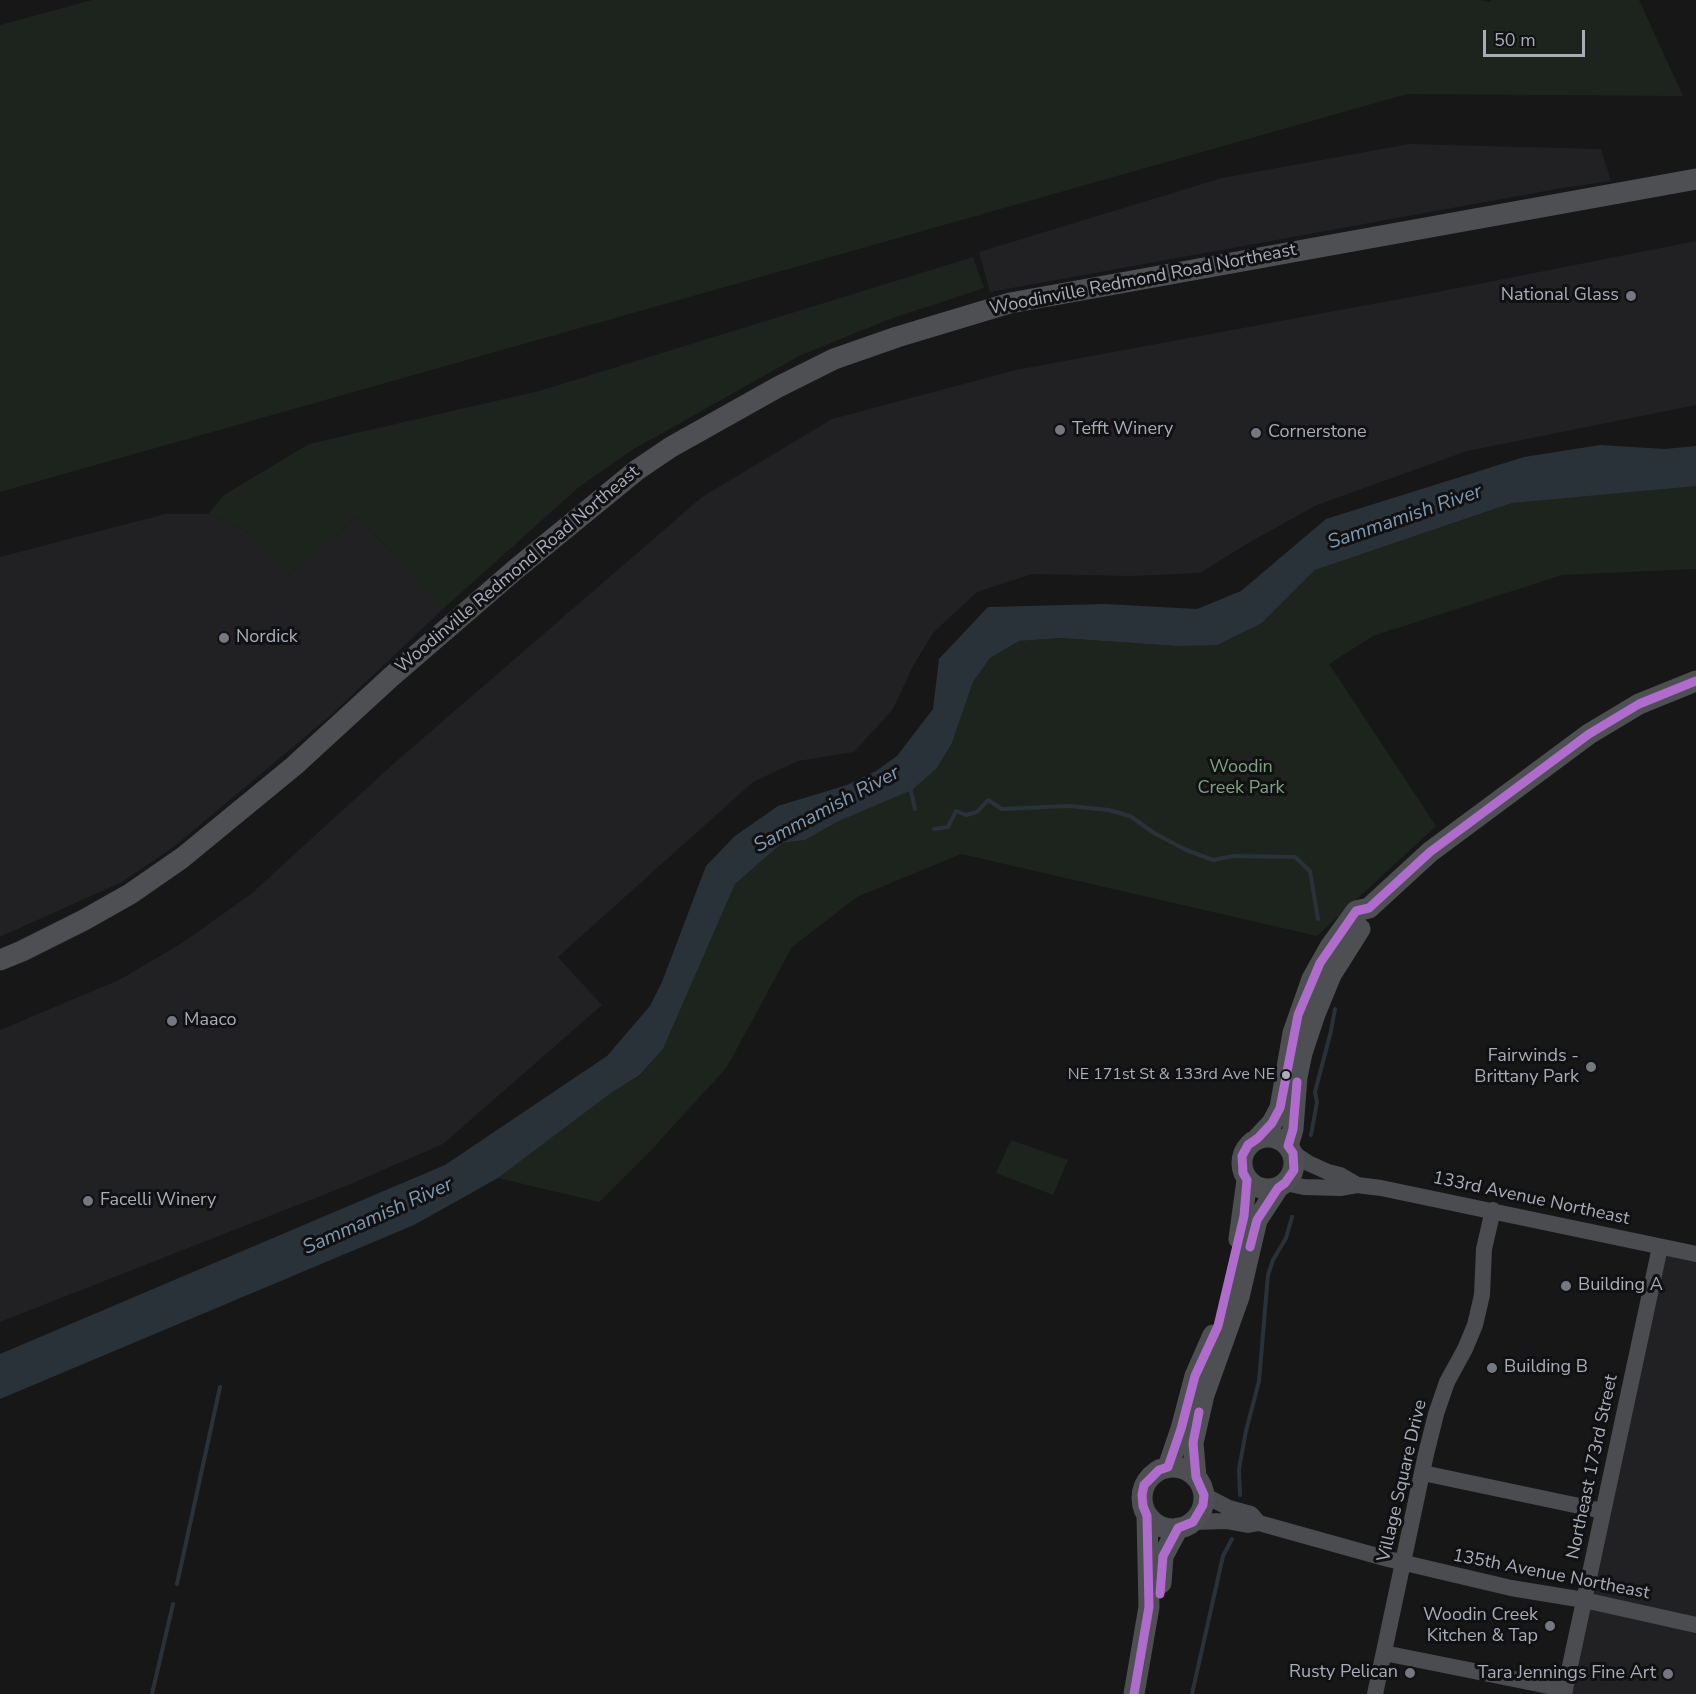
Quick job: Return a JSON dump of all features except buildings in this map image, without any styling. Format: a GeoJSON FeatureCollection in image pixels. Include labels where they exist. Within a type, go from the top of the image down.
{"type":"FeatureCollection","features":[{"type":"Feature","properties":{"kind":"main road","name":"Woodinville Redmond Road Northeast"},"geometry":{"type":"LineString","coordinates":[[0,960],[84,920],[130,894],[182,858],[294,766],[507,576],[637,470],[671,447],[778,387],[834,359],[897,337],[1010,303],[1696,179]]}},
{"type":"Feature","properties":{"kind":"main road"},"geometry":{"type":"LineString","coordinates":[[1281,1186],[1261,1189],[1248,1180],[1243,1173],[1242,1156],[1248,1145],[1272,1123],[1280,1108],[1293,1033],[1312,979],[1330,947],[1356,911],[1370,908],[1430,852],[1589,734],[1639,704],[1696,681]]}},
{"type":"Feature","properties":{"kind":"main road"},"geometry":{"type":"LineString","coordinates":[[1147,1694],[1156,1633],[1163,1556],[1185,1525],[1199,1514],[1203,1505],[1193,1443],[1201,1403],[1239,1297],[1257,1220],[1294,1170],[1290,1150],[1297,1077],[1315,1014],[1341,956],[1370,917],[1370,908]]}},
{"type":"Feature","properties":{"kind":"main road"},"geometry":{"type":"LineString","coordinates":[[1258,1138],[1275,1137],[1290,1150]]}},
{"type":"Feature","properties":{"kind":"main road"},"geometry":{"type":"LineString","coordinates":[[1168,1467],[1180,1435],[1195,1376],[1218,1326],[1244,1216],[1248,1180]]}},
{"type":"Feature","properties":{"kind":"main road"},"geometry":{"type":"LineString","coordinates":[[1134,1694],[1149,1607],[1147,1516],[1142,1495],[1144,1485],[1159,1470],[1178,1467],[1188,1470],[1200,1486]]}},
{"type":"Feature","properties":{"kind":"main road"},"geometry":{"type":"LineString","coordinates":[[1147,1516],[1163,1528],[1185,1525]]}},
{"type":"Feature","properties":{"kind":"street","name":"133rd Avenue Northeast"},"geometry":{"type":"LineString","coordinates":[[1290,1150],[1328,1173],[1340,1175],[1357,1185]]}},
{"type":"Feature","properties":{"kind":"street","name":"133rd Avenue Northeast"},"geometry":{"type":"LineString","coordinates":[[1281,1186],[1340,1188],[1357,1185],[1422,1195],[1696,1254]]}},
{"type":"Feature","properties":{"kind":"street","name":"Village Square Drive"},"geometry":{"type":"LineString","coordinates":[[1375,1694],[1437,1414],[1447,1382],[1475,1325],[1482,1295],[1484,1249],[1493,1210]]}},
{"type":"Feature","properties":{"kind":"street","name":"Northeast 173rd Street"},"geometry":{"type":"LineString","coordinates":[[1559,1691],[1584,1600],[1660,1247]]}},
{"type":"Feature","properties":{"kind":"street"},"geometry":{"type":"LineString","coordinates":[[1423,1473],[1603,1511]]}},
{"type":"Feature","properties":{"kind":"street","name":"135th Avenue Northeast"},"geometry":{"type":"LineString","coordinates":[[1200,1486],[1229,1508],[1251,1514],[1259,1523]]}},
{"type":"Feature","properties":{"kind":"street","name":"135th Avenue Northeast"},"geometry":{"type":"LineString","coordinates":[[1185,1525],[1226,1521],[1248,1526],[1259,1523],[1403,1563],[1511,1588],[1584,1600],[1696,1625]]}},
{"type":"Feature","properties":{"kind":"street"},"geometry":{"type":"LineString","coordinates":[[1384,1653],[1559,1691]]}},
{"type":"Feature","properties":{"kind":"shaded area"},"geometry":{"type":"Polygon","coordinates":[[[1410,144],[1601,149],[1611,181],[990,292],[979,252],[1222,178],[1410,144]]]}},
{"type":"Feature","properties":{"kind":"shaded area"},"geometry":{"type":"Polygon","coordinates":[[[1696,241],[1696,405],[1467,451],[1317,505],[1200,573],[1130,576],[1032,574],[977,592],[933,633],[913,666],[893,709],[854,752],[798,761],[753,782],[558,957],[602,1005],[443,1144],[346,1186],[0,1322],[0,1030],[119,980],[182,943],[251,894],[391,766],[702,497],[832,419],[1016,370],[1443,291],[1696,241]]]}},
{"type":"Feature","properties":{"kind":"shaded area"},"geometry":{"type":"Polygon","coordinates":[[[165,514],[208,514],[244,530],[272,555],[289,575],[358,516],[443,609],[331,715],[175,846],[122,882],[0,937],[0,557],[165,514]]]}},
{"type":"Feature","properties":{"kind":"shaded area"},"geometry":{"type":"Polygon","coordinates":[[[1660,1247],[1696,1254],[1696,1694],[1565,1694],[1660,1247]]]}},
{"type":"Feature","properties":{"kind":"green space"},"geometry":{"type":"Polygon","coordinates":[[[92,0],[1480,0],[1489,2],[1492,0],[1639,0],[1683,96],[1407,94],[0,492],[0,25],[92,0]]]}},
{"type":"Feature","properties":{"kind":"green space"},"geometry":{"type":"Polygon","coordinates":[[[973,257],[984,288],[890,319],[801,355],[632,450],[579,487],[443,609],[358,516],[289,575],[272,555],[244,530],[208,514],[224,495],[309,444],[539,391],[973,257]]]}},
{"type":"Feature","properties":{"kind":"green space","name":"Woodin Creek Park"},"geometry":{"type":"Polygon","coordinates":[[[1696,463],[1696,569],[1562,575],[1373,636],[1329,664],[1436,826],[1317,936],[961,854],[857,897],[792,947],[727,1067],[655,1146],[599,1202],[498,1178],[611,1093],[640,1076],[663,1049],[735,884],[782,843],[805,840],[839,821],[911,790],[937,768],[952,743],[973,682],[990,658],[1019,641],[1060,638],[1177,646],[1262,623],[1315,570],[1512,503],[1696,463]]]}},
{"type":"Feature","properties":{"kind":"green space"},"geometry":{"type":"Polygon","coordinates":[[[1011,1140],[1068,1160],[1053,1195],[996,1173],[1011,1140]]]}},
{"type":"Feature","properties":{"kind":"water","name":"Sammamish River"},"geometry":{"type":"Polygon","coordinates":[[[1600,445],[1665,449],[1696,446],[1696,486],[1512,503],[1315,570],[1262,623],[1217,645],[1177,646],[1060,638],[1019,641],[990,658],[973,682],[952,743],[937,768],[912,790],[839,821],[805,840],[782,843],[735,884],[663,1049],[640,1075],[611,1093],[498,1178],[414,1225],[0,1399],[0,1354],[445,1165],[607,1056],[650,1006],[662,982],[706,866],[735,836],[778,806],[847,785],[876,771],[897,756],[933,709],[939,659],[988,607],[1105,604],[1197,609],[1241,591],[1326,519],[1524,457],[1600,445]]]}},
{"type":"Feature","properties":{"kind":"waterway","name":"Sammamish River"},"geometry":{"type":"LineString","coordinates":[[910,787],[915,809]]}},
{"type":"Feature","properties":{"kind":"waterway"},"geometry":{"type":"LineString","coordinates":[[934,829],[948,827],[956,811],[966,815],[977,812],[988,800],[1002,809],[1069,806],[1109,810],[1130,816],[1154,833],[1186,850],[1213,860],[1234,856],[1295,857],[1310,871],[1318,919]]}},
{"type":"Feature","properties":{"kind":"waterway"},"geometry":{"type":"LineString","coordinates":[[1311,1135],[1317,1102],[1315,1092],[1335,1009]]}},
{"type":"Feature","properties":{"kind":"waterway"},"geometry":{"type":"LineString","coordinates":[[1240,1495],[1239,1469],[1259,1381],[1268,1275],[1273,1260],[1286,1238],[1292,1217]]}},
{"type":"Feature","properties":{"kind":"waterway"},"geometry":{"type":"LineString","coordinates":[[177,1584],[220,1387]]}},
{"type":"Feature","properties":{"kind":"waterway"},"geometry":{"type":"LineString","coordinates":[[1192,1694],[1223,1556],[1232,1539]]}},
{"type":"Feature","properties":{"kind":"waterway"},"geometry":{"type":"LineString","coordinates":[[152,1694],[173,1604]]}},
{"type":"Feature","properties":{"kind":"transit line"},"geometry":{"type":"LineString","coordinates":[[1369,908],[1430,852],[1589,734],[1639,704],[1696,681]]}},
{"type":"Feature","properties":{"kind":"transit line"},"geometry":{"type":"LineString","coordinates":[[1134,1694],[1149,1607],[1147,1516],[1142,1495],[1144,1485],[1159,1470],[1168,1467],[1195,1376],[1218,1326],[1244,1216],[1247,1180],[1243,1173],[1242,1156],[1248,1145],[1272,1123],[1280,1108],[1298,1015],[1320,963],[1356,911],[1369,908]]}},
{"type":"Feature","properties":{"kind":"transit line"},"geometry":{"type":"LineString","coordinates":[[1250,1247],[1257,1220],[1278,1188],[1285,1183],[1294,1170],[1293,1153],[1288,1146],[1293,1129],[1297,1082]]}},
{"type":"Feature","properties":{"kind":"transit line"},"geometry":{"type":"LineString","coordinates":[[1160,1594],[1163,1556],[1178,1528],[1193,1522],[1203,1505],[1204,1495],[1196,1477],[1193,1443],[1199,1412]]}},
{"type":"Feature","properties":{"kind":"place","name":"National Glass"},"geometry":{"type":"Point","coordinates":[1631,296]}},
{"type":"Feature","properties":{"kind":"place","name":"Tefft Winery"},"geometry":{"type":"Point","coordinates":[1060,430]}},
{"type":"Feature","properties":{"kind":"place","name":"Cornerstone"},"geometry":{"type":"Point","coordinates":[1256,433]}},
{"type":"Feature","properties":{"kind":"place","name":"Nordick"},"geometry":{"type":"Point","coordinates":[224,638]}},
{"type":"Feature","properties":{"kind":"place","name":"Maaco"},"geometry":{"type":"Point","coordinates":[172,1021]}},
{"type":"Feature","properties":{"kind":"place","name":"Fairwinds - Brittany Park"},"geometry":{"type":"Point","coordinates":[1591,1067]}},
{"type":"Feature","properties":{"kind":"place","name":"NE 171st St & 133rd Ave NE"},"geometry":{"type":"Point","coordinates":[1286,1075]}},
{"type":"Feature","properties":{"kind":"place","name":"Facelli Winery"},"geometry":{"type":"Point","coordinates":[88,1201]}},
{"type":"Feature","properties":{"kind":"place","name":"Building A"},"geometry":{"type":"Point","coordinates":[1566,1286]}},
{"type":"Feature","properties":{"kind":"place","name":"Building B"},"geometry":{"type":"Point","coordinates":[1492,1368]}},
{"type":"Feature","properties":{"kind":"place","name":"Woodin Creek Kitchen & Tap"},"geometry":{"type":"Point","coordinates":[1550,1626]}},
{"type":"Feature","properties":{"kind":"place","name":"Rusty Pelican"},"geometry":{"type":"Point","coordinates":[1410,1673]}},
{"type":"Feature","properties":{"kind":"place","name":"Tara Jennings Fine Art"},"geometry":{"type":"Point","coordinates":[1668,1674]}}]}
